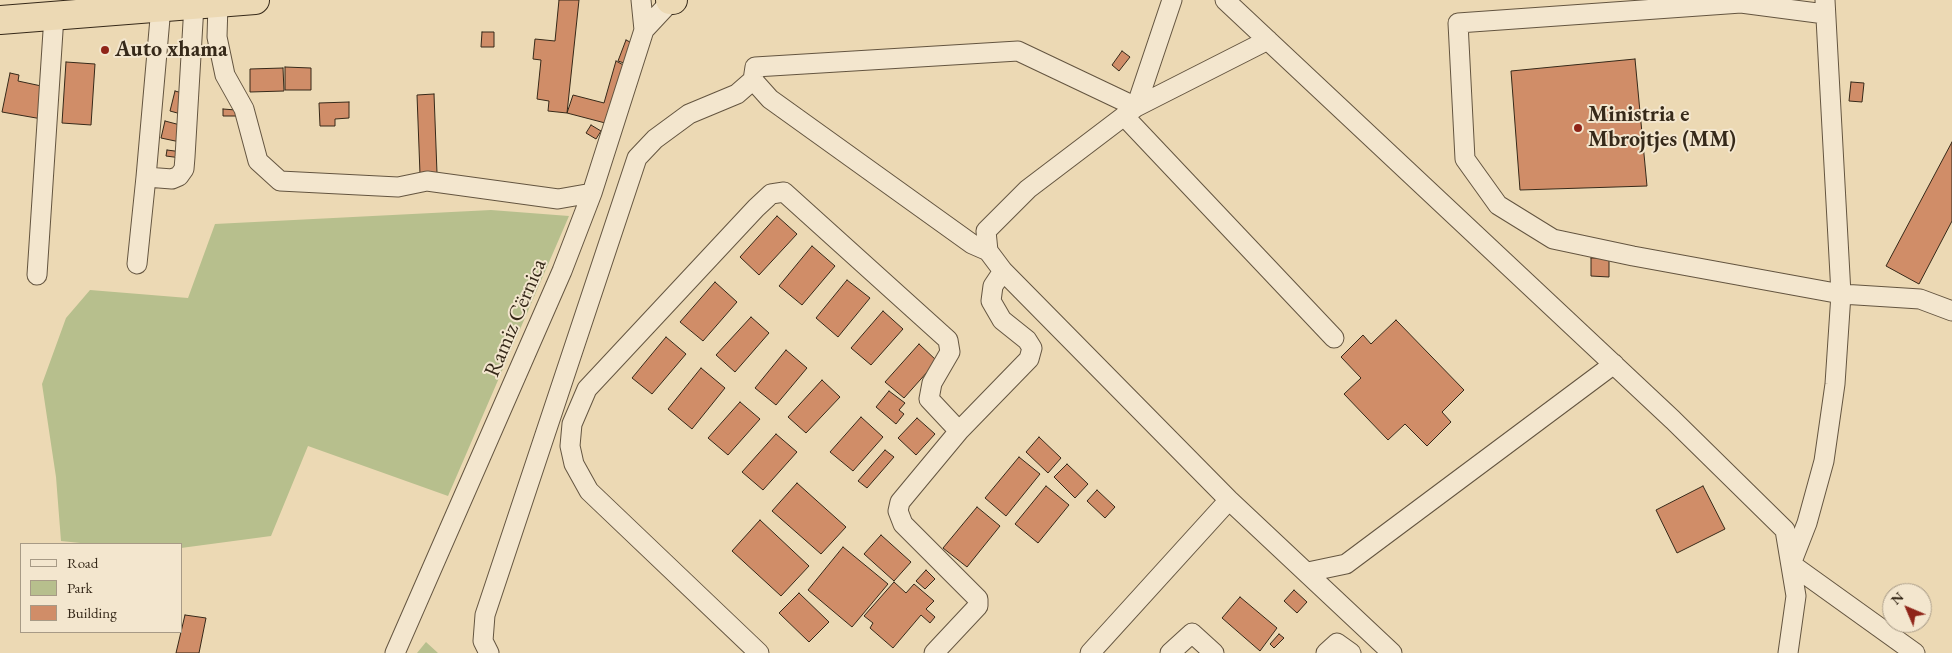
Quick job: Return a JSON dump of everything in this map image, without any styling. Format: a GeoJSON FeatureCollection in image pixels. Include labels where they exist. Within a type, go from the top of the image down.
{"type":"FeatureCollection","features":[{"type":"Feature","properties":{"kind":"highway"},"geometry":{"type":"LineString","coordinates":[[0,20],[255,0]]}},
{"type":"Feature","properties":{"kind":"street"},"geometry":{"type":"LineString","coordinates":[[641,0],[644,30]]}},
{"type":"Feature","properties":{"kind":"street","name":"Ramiz Cërnica"},"geometry":{"type":"LineString","coordinates":[[396,653],[527,356],[592,193],[644,30],[671,0]]}},
{"type":"Feature","properties":{"kind":"street"},"geometry":{"type":"LineString","coordinates":[[1130,112],[1172,0]]}},
{"type":"Feature","properties":{"kind":"street"},"geometry":{"type":"LineString","coordinates":[[1225,0],[1614,364],[1785,530],[1796,596],[1788,653]]}},
{"type":"Feature","properties":{"kind":"street"},"geometry":{"type":"LineString","coordinates":[[1791,564],[1807,523],[1824,461],[1835,384],[1841,294],[1833,118],[1825,7],[1741,3],[1458,23],[1465,159],[1498,205],[1553,239],[1633,256],[1841,294],[1920,299],[1952,311]]}},
{"type":"Feature","properties":{"kind":"street"},"geometry":{"type":"LineString","coordinates":[[146,177],[172,179],[179,176],[184,169],[206,4]]}},
{"type":"Feature","properties":{"kind":"street"},"geometry":{"type":"LineString","coordinates":[[206,4],[217,37],[225,75],[244,110],[258,161],[280,181],[398,187],[427,181],[558,199],[592,193]]}},
{"type":"Feature","properties":{"kind":"street"},"geometry":{"type":"LineString","coordinates":[[137,264],[161,7]]}},
{"type":"Feature","properties":{"kind":"street"},"geometry":{"type":"LineString","coordinates":[[37,275],[54,16]]}},
{"type":"Feature","properties":{"kind":"street"},"geometry":{"type":"LineString","coordinates":[[980,247],[986,231],[1028,189],[1130,112],[1268,40]]}},
{"type":"Feature","properties":{"kind":"street"},"geometry":{"type":"LineString","coordinates":[[489,653],[483,641],[485,615],[637,158],[676,122],[737,94],[753,80],[755,67],[1018,50],[1130,112],[1334,338]]}},
{"type":"Feature","properties":{"kind":"street"},"geometry":{"type":"LineString","coordinates":[[753,80],[770,99],[980,247],[1229,500],[1308,572],[1392,653]]}},
{"type":"Feature","properties":{"kind":"street"},"geometry":{"type":"LineString","coordinates":[[759,653],[589,491],[574,464],[570,446],[572,424],[587,389],[756,208],[771,194],[784,192],[948,340],[950,352],[932,382],[929,398],[960,431]]}},
{"type":"Feature","properties":{"kind":"street"},"geometry":{"type":"LineString","coordinates":[[934,653],[978,606],[978,599],[903,524],[898,511],[900,502],[960,431],[1029,359],[1031,352],[1027,340],[1002,320],[991,301],[993,286],[1003,270]]}},
{"type":"Feature","properties":{"kind":"street"},"geometry":{"type":"LineString","coordinates":[[1308,572],[1346,564],[1614,364]]}},
{"type":"Feature","properties":{"kind":"street"},"geometry":{"type":"LineString","coordinates":[[1090,653],[1229,500]]}},
{"type":"Feature","properties":{"kind":"street"},"geometry":{"type":"LineString","coordinates":[[1791,564],[1914,653]]}},
{"type":"Feature","properties":{"kind":"street"},"geometry":{"type":"LineString","coordinates":[[1170,653],[1192,633],[1214,653]]}},
{"type":"Feature","properties":{"kind":"street"},"geometry":{"type":"LineString","coordinates":[[1326,653],[1336,643],[1351,653]]}},
{"type":"Feature","properties":{"kind":"green space"},"geometry":{"type":"Polygon","coordinates":[[[491,210],[569,216],[448,496],[308,446],[271,536],[182,548],[182,543],[80,543],[61,541],[56,477],[42,384],[66,318],[90,290],[188,298],[215,224],[491,210]]]}},
{"type":"Feature","properties":{"kind":"green space"},"geometry":{"type":"Polygon","coordinates":[[[426,642],[438,653],[417,653],[426,642]]]}},
{"type":"Feature","properties":{"kind":"building"},"geometry":{"type":"Polygon","coordinates":[[[559,0],[579,0],[567,113],[548,111],[549,101],[537,99],[541,60],[533,59],[535,39],[555,41],[559,0]]]}},
{"type":"Feature","properties":{"kind":"building"},"geometry":{"type":"Polygon","coordinates":[[[482,32],[494,32],[494,47],[481,47],[482,32]]]}},
{"type":"Feature","properties":{"kind":"building"},"geometry":{"type":"Polygon","coordinates":[[[626,40],[634,44],[627,64],[618,61],[626,40]]]}},
{"type":"Feature","properties":{"kind":"building"},"geometry":{"type":"Polygon","coordinates":[[[1122,51],[1130,57],[1119,71],[1112,65],[1122,51]]]}},
{"type":"Feature","properties":{"kind":"building","name":"Ministria e Mbrojtjes (MM)"},"geometry":{"type":"Polygon","coordinates":[[[1635,59],[1647,186],[1520,190],[1511,71],[1635,59]]]}},
{"type":"Feature","properties":{"kind":"building"},"geometry":{"type":"Polygon","coordinates":[[[616,61],[627,67],[609,124],[567,113],[573,95],[604,103],[616,61]]]}},
{"type":"Feature","properties":{"kind":"building"},"geometry":{"type":"Polygon","coordinates":[[[66,62],[95,64],[91,125],[62,123],[66,62]]]}},
{"type":"Feature","properties":{"kind":"building"},"geometry":{"type":"Polygon","coordinates":[[[285,67],[311,68],[311,90],[285,90],[285,67]]]}},
{"type":"Feature","properties":{"kind":"building"},"geometry":{"type":"Polygon","coordinates":[[[283,68],[284,91],[250,92],[250,69],[283,68]]]}},
{"type":"Feature","properties":{"kind":"building"},"geometry":{"type":"Polygon","coordinates":[[[10,73],[19,75],[18,81],[46,87],[42,119],[2,112],[10,73]]]}},
{"type":"Feature","properties":{"kind":"building"},"geometry":{"type":"Polygon","coordinates":[[[1851,82],[1864,83],[1862,102],[1849,101],[1851,82]]]}},
{"type":"Feature","properties":{"kind":"building"},"geometry":{"type":"Polygon","coordinates":[[[175,91],[186,94],[181,114],[170,111],[175,91]]]}},
{"type":"Feature","properties":{"kind":"building"},"geometry":{"type":"Polygon","coordinates":[[[434,94],[437,173],[420,174],[417,95],[434,94]]]}},
{"type":"Feature","properties":{"kind":"building"},"geometry":{"type":"Polygon","coordinates":[[[349,102],[349,118],[335,119],[335,126],[320,126],[319,103],[349,102]]]}},
{"type":"Feature","properties":{"kind":"building"},"geometry":{"type":"Polygon","coordinates":[[[223,109],[236,110],[236,116],[223,116],[223,109]]]}},
{"type":"Feature","properties":{"kind":"building"},"geometry":{"type":"Polygon","coordinates":[[[165,121],[184,126],[180,142],[161,138],[165,121]]]}},
{"type":"Feature","properties":{"kind":"building"},"geometry":{"type":"Polygon","coordinates":[[[591,125],[601,131],[596,139],[586,133],[591,125]]]}},
{"type":"Feature","properties":{"kind":"building"},"geometry":{"type":"Polygon","coordinates":[[[1952,142],[1952,221],[1919,284],[1886,266],[1952,142]]]}},
{"type":"Feature","properties":{"kind":"building"},"geometry":{"type":"Polygon","coordinates":[[[167,150],[182,152],[181,158],[166,156],[167,150]]]}},
{"type":"Feature","properties":{"kind":"building"},"geometry":{"type":"Polygon","coordinates":[[[777,216],[797,234],[759,275],[740,257],[777,216]]]}},
{"type":"Feature","properties":{"kind":"building"},"geometry":{"type":"Polygon","coordinates":[[[812,246],[835,266],[802,305],[779,286],[812,246]]]}},
{"type":"Feature","properties":{"kind":"building"},"geometry":{"type":"Polygon","coordinates":[[[1591,258],[1609,258],[1609,277],[1591,276],[1591,258]]]}},
{"type":"Feature","properties":{"kind":"building"},"geometry":{"type":"Polygon","coordinates":[[[847,280],[870,298],[838,337],[816,318],[847,280]]]}},
{"type":"Feature","properties":{"kind":"building"},"geometry":{"type":"Polygon","coordinates":[[[715,282],[737,302],[703,341],[680,322],[715,282]]]}},
{"type":"Feature","properties":{"kind":"building"},"geometry":{"type":"Polygon","coordinates":[[[883,311],[903,329],[871,365],[851,348],[883,311]]]}},
{"type":"Feature","properties":{"kind":"building"},"geometry":{"type":"Polygon","coordinates":[[[751,317],[769,333],[735,372],[716,355],[751,317]]]}},
{"type":"Feature","properties":{"kind":"building"},"geometry":{"type":"Polygon","coordinates":[[[1396,320],[1464,390],[1442,412],[1451,422],[1427,446],[1405,424],[1388,440],[1344,394],[1361,378],[1341,357],[1363,335],[1371,344],[1396,320]]]}},
{"type":"Feature","properties":{"kind":"building"},"geometry":{"type":"Polygon","coordinates":[[[666,337],[686,354],[652,394],[632,378],[666,337]]]}},
{"type":"Feature","properties":{"kind":"building"},"geometry":{"type":"Polygon","coordinates":[[[919,344],[937,361],[904,398],[885,382],[919,344]]]}},
{"type":"Feature","properties":{"kind":"building"},"geometry":{"type":"Polygon","coordinates":[[[786,350],[807,368],[776,405],[755,388],[786,350]]]}},
{"type":"Feature","properties":{"kind":"building"},"geometry":{"type":"Polygon","coordinates":[[[701,368],[725,388],[692,429],[668,409],[701,368]]]}},
{"type":"Feature","properties":{"kind":"building"},"geometry":{"type":"Polygon","coordinates":[[[822,380],[840,397],[806,433],[788,417],[822,380]]]}},
{"type":"Feature","properties":{"kind":"building"},"geometry":{"type":"Polygon","coordinates":[[[889,391],[905,403],[899,410],[904,414],[896,424],[876,407],[889,391]]]}},
{"type":"Feature","properties":{"kind":"building"},"geometry":{"type":"Polygon","coordinates":[[[740,402],[760,419],[728,455],[708,438],[740,402]]]}},
{"type":"Feature","properties":{"kind":"building"},"geometry":{"type":"Polygon","coordinates":[[[861,417],[883,437],[853,471],[830,452],[861,417]]]}},
{"type":"Feature","properties":{"kind":"building"},"geometry":{"type":"Polygon","coordinates":[[[917,418],[935,434],[916,455],[898,438],[917,418]]]}},
{"type":"Feature","properties":{"kind":"building"},"geometry":{"type":"Polygon","coordinates":[[[776,434],[797,452],[763,490],[742,472],[776,434]]]}},
{"type":"Feature","properties":{"kind":"building"},"geometry":{"type":"Polygon","coordinates":[[[1039,437],[1061,458],[1048,473],[1026,452],[1039,437]]]}},
{"type":"Feature","properties":{"kind":"building"},"geometry":{"type":"Polygon","coordinates":[[[885,450],[894,457],[867,488],[858,481],[885,450]]]}},
{"type":"Feature","properties":{"kind":"building"},"geometry":{"type":"Polygon","coordinates":[[[1019,457],[1040,474],[1006,516],[985,498],[1019,457]]]}},
{"type":"Feature","properties":{"kind":"building"},"geometry":{"type":"Polygon","coordinates":[[[1067,464],[1088,484],[1075,498],[1054,477],[1067,464]]]}},
{"type":"Feature","properties":{"kind":"building"},"geometry":{"type":"Polygon","coordinates":[[[797,483],[846,527],[821,554],[772,511],[797,483]]]}},
{"type":"Feature","properties":{"kind":"building"},"geometry":{"type":"Polygon","coordinates":[[[1046,486],[1069,505],[1038,543],[1015,524],[1046,486]]]}},
{"type":"Feature","properties":{"kind":"building"},"geometry":{"type":"Polygon","coordinates":[[[1703,486],[1725,529],[1677,553],[1656,510],[1703,486]]]}},
{"type":"Feature","properties":{"kind":"building"},"geometry":{"type":"Polygon","coordinates":[[[1097,490],[1115,507],[1105,518],[1087,501],[1097,490]]]}},
{"type":"Feature","properties":{"kind":"building"},"geometry":{"type":"Polygon","coordinates":[[[977,507],[1000,526],[967,567],[943,548],[977,507]]]}},
{"type":"Feature","properties":{"kind":"building"},"geometry":{"type":"Polygon","coordinates":[[[760,520],[809,566],[781,596],[732,551],[760,520]]]}},
{"type":"Feature","properties":{"kind":"building"},"geometry":{"type":"Polygon","coordinates":[[[881,535],[911,562],[894,581],[864,554],[881,535]]]}},
{"type":"Feature","properties":{"kind":"building"},"geometry":{"type":"Polygon","coordinates":[[[843,547],[888,584],[852,627],[808,590],[843,547]]]}},
{"type":"Feature","properties":{"kind":"building"},"geometry":{"type":"Polygon","coordinates":[[[926,570],[935,579],[925,589],[916,581],[926,570]]]}},
{"type":"Feature","properties":{"kind":"building"},"geometry":{"type":"Polygon","coordinates":[[[894,582],[906,593],[914,584],[934,601],[926,609],[935,617],[930,623],[921,615],[893,648],[870,628],[873,623],[864,616],[894,582]]]}},
{"type":"Feature","properties":{"kind":"building"},"geometry":{"type":"Polygon","coordinates":[[[1294,590],[1307,602],[1297,613],[1284,601],[1294,590]]]}},
{"type":"Feature","properties":{"kind":"building"},"geometry":{"type":"Polygon","coordinates":[[[799,593],[829,622],[809,642],[779,613],[799,593]]]}},
{"type":"Feature","properties":{"kind":"building"},"geometry":{"type":"Polygon","coordinates":[[[1240,597],[1277,628],[1260,651],[1222,618],[1240,597]]]}},
{"type":"Feature","properties":{"kind":"building"},"geometry":{"type":"Polygon","coordinates":[[[185,615],[206,618],[199,653],[176,653],[185,615]]]}},
{"type":"Feature","properties":{"kind":"building"},"geometry":{"type":"Polygon","coordinates":[[[1279,634],[1284,638],[1274,648],[1270,644],[1279,634]]]}},
{"type":"Feature","properties":{"kind":"place","name":"Auto xhama"},"geometry":{"type":"Point","coordinates":[105,50]}},
{"type":"Feature","properties":{"kind":"place","name":"Ministria e Mbrojtjes (MM)"},"geometry":{"type":"Point","coordinates":[1578,128]}}]}
